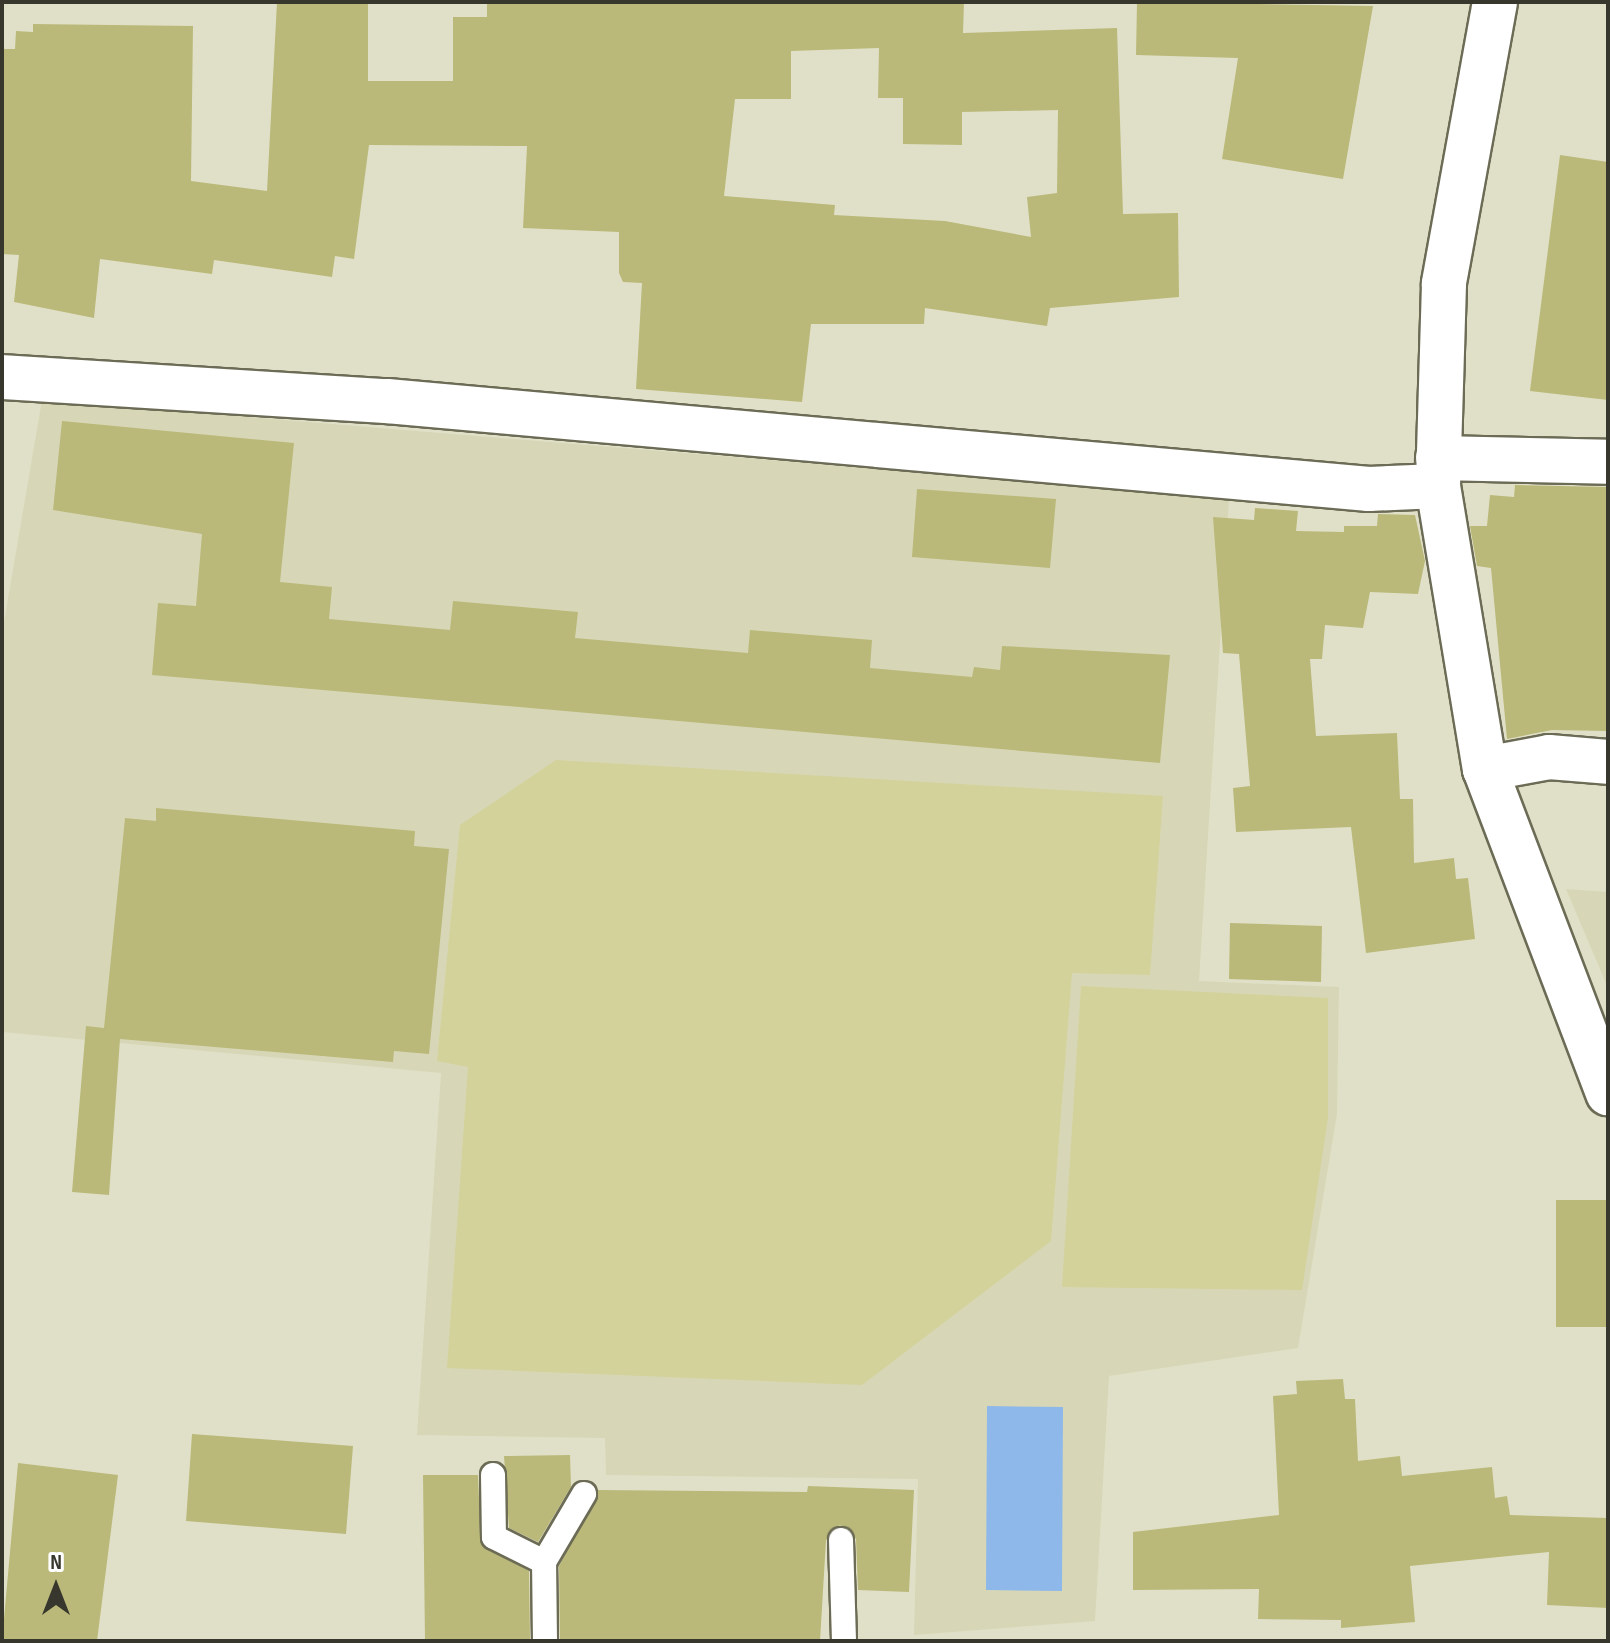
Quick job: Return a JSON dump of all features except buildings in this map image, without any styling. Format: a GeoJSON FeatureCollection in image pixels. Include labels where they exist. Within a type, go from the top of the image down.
{"type":"FeatureCollection","features":[{"type":"Feature","properties":{"kind":"street"},"geometry":{"type":"LineString","coordinates":[[1495,2],[1444,284],[1438,472],[1485,769],[1608,1093]]}},
{"type":"Feature","properties":{"kind":"street"},"geometry":{"type":"LineString","coordinates":[[2,377],[387,401],[1369,489],[1438,472],[1608,462]]}},
{"type":"Feature","properties":{"kind":"street"},"geometry":{"type":"LineString","coordinates":[[1485,769],[1549,757],[1608,762]]}},
{"type":"Feature","properties":{"kind":"lane"},"geometry":{"type":"LineString","coordinates":[[493,1475],[494,1537],[544,1562]]}},
{"type":"Feature","properties":{"kind":"lane"},"geometry":{"type":"LineString","coordinates":[[545,1641],[544,1562],[584,1494]]}},
{"type":"Feature","properties":{"kind":"lane"},"geometry":{"type":"LineString","coordinates":[[841,1540],[844,1641]]}},
{"type":"Feature","properties":{"kind":"shaded area"},"geometry":{"type":"Polygon","coordinates":[[[42,400],[1229,498],[1199,981],[1339,987],[1337,1114],[1298,1348],[1109,1376],[1095,1621],[914,1635],[918,1479],[606,1475],[605,1438],[417,1435],[441,1073],[2,1032],[2,634],[42,400]]]}},
{"type":"Feature","properties":{"kind":"shaded area"},"geometry":{"type":"Polygon","coordinates":[[[556,760],[1163,796],[1150,975],[1072,973],[1051,1241],[862,1385],[447,1368],[468,1067],[437,1061],[460,825],[556,760]]]}},
{"type":"Feature","properties":{"kind":"shaded area"},"geometry":{"type":"Polygon","coordinates":[[[1566,889],[1608,892],[1608,988],[1566,889]]]}},
{"type":"Feature","properties":{"kind":"shaded area"},"geometry":{"type":"Polygon","coordinates":[[[1081,986],[1328,998],[1328,1118],[1302,1290],[1062,1287],[1081,986]]]}},
{"type":"Feature","properties":{"kind":"water"},"geometry":{"type":"Polygon","coordinates":[[[987,1406],[1063,1407],[1062,1591],[986,1590],[987,1406]]]}}]}
